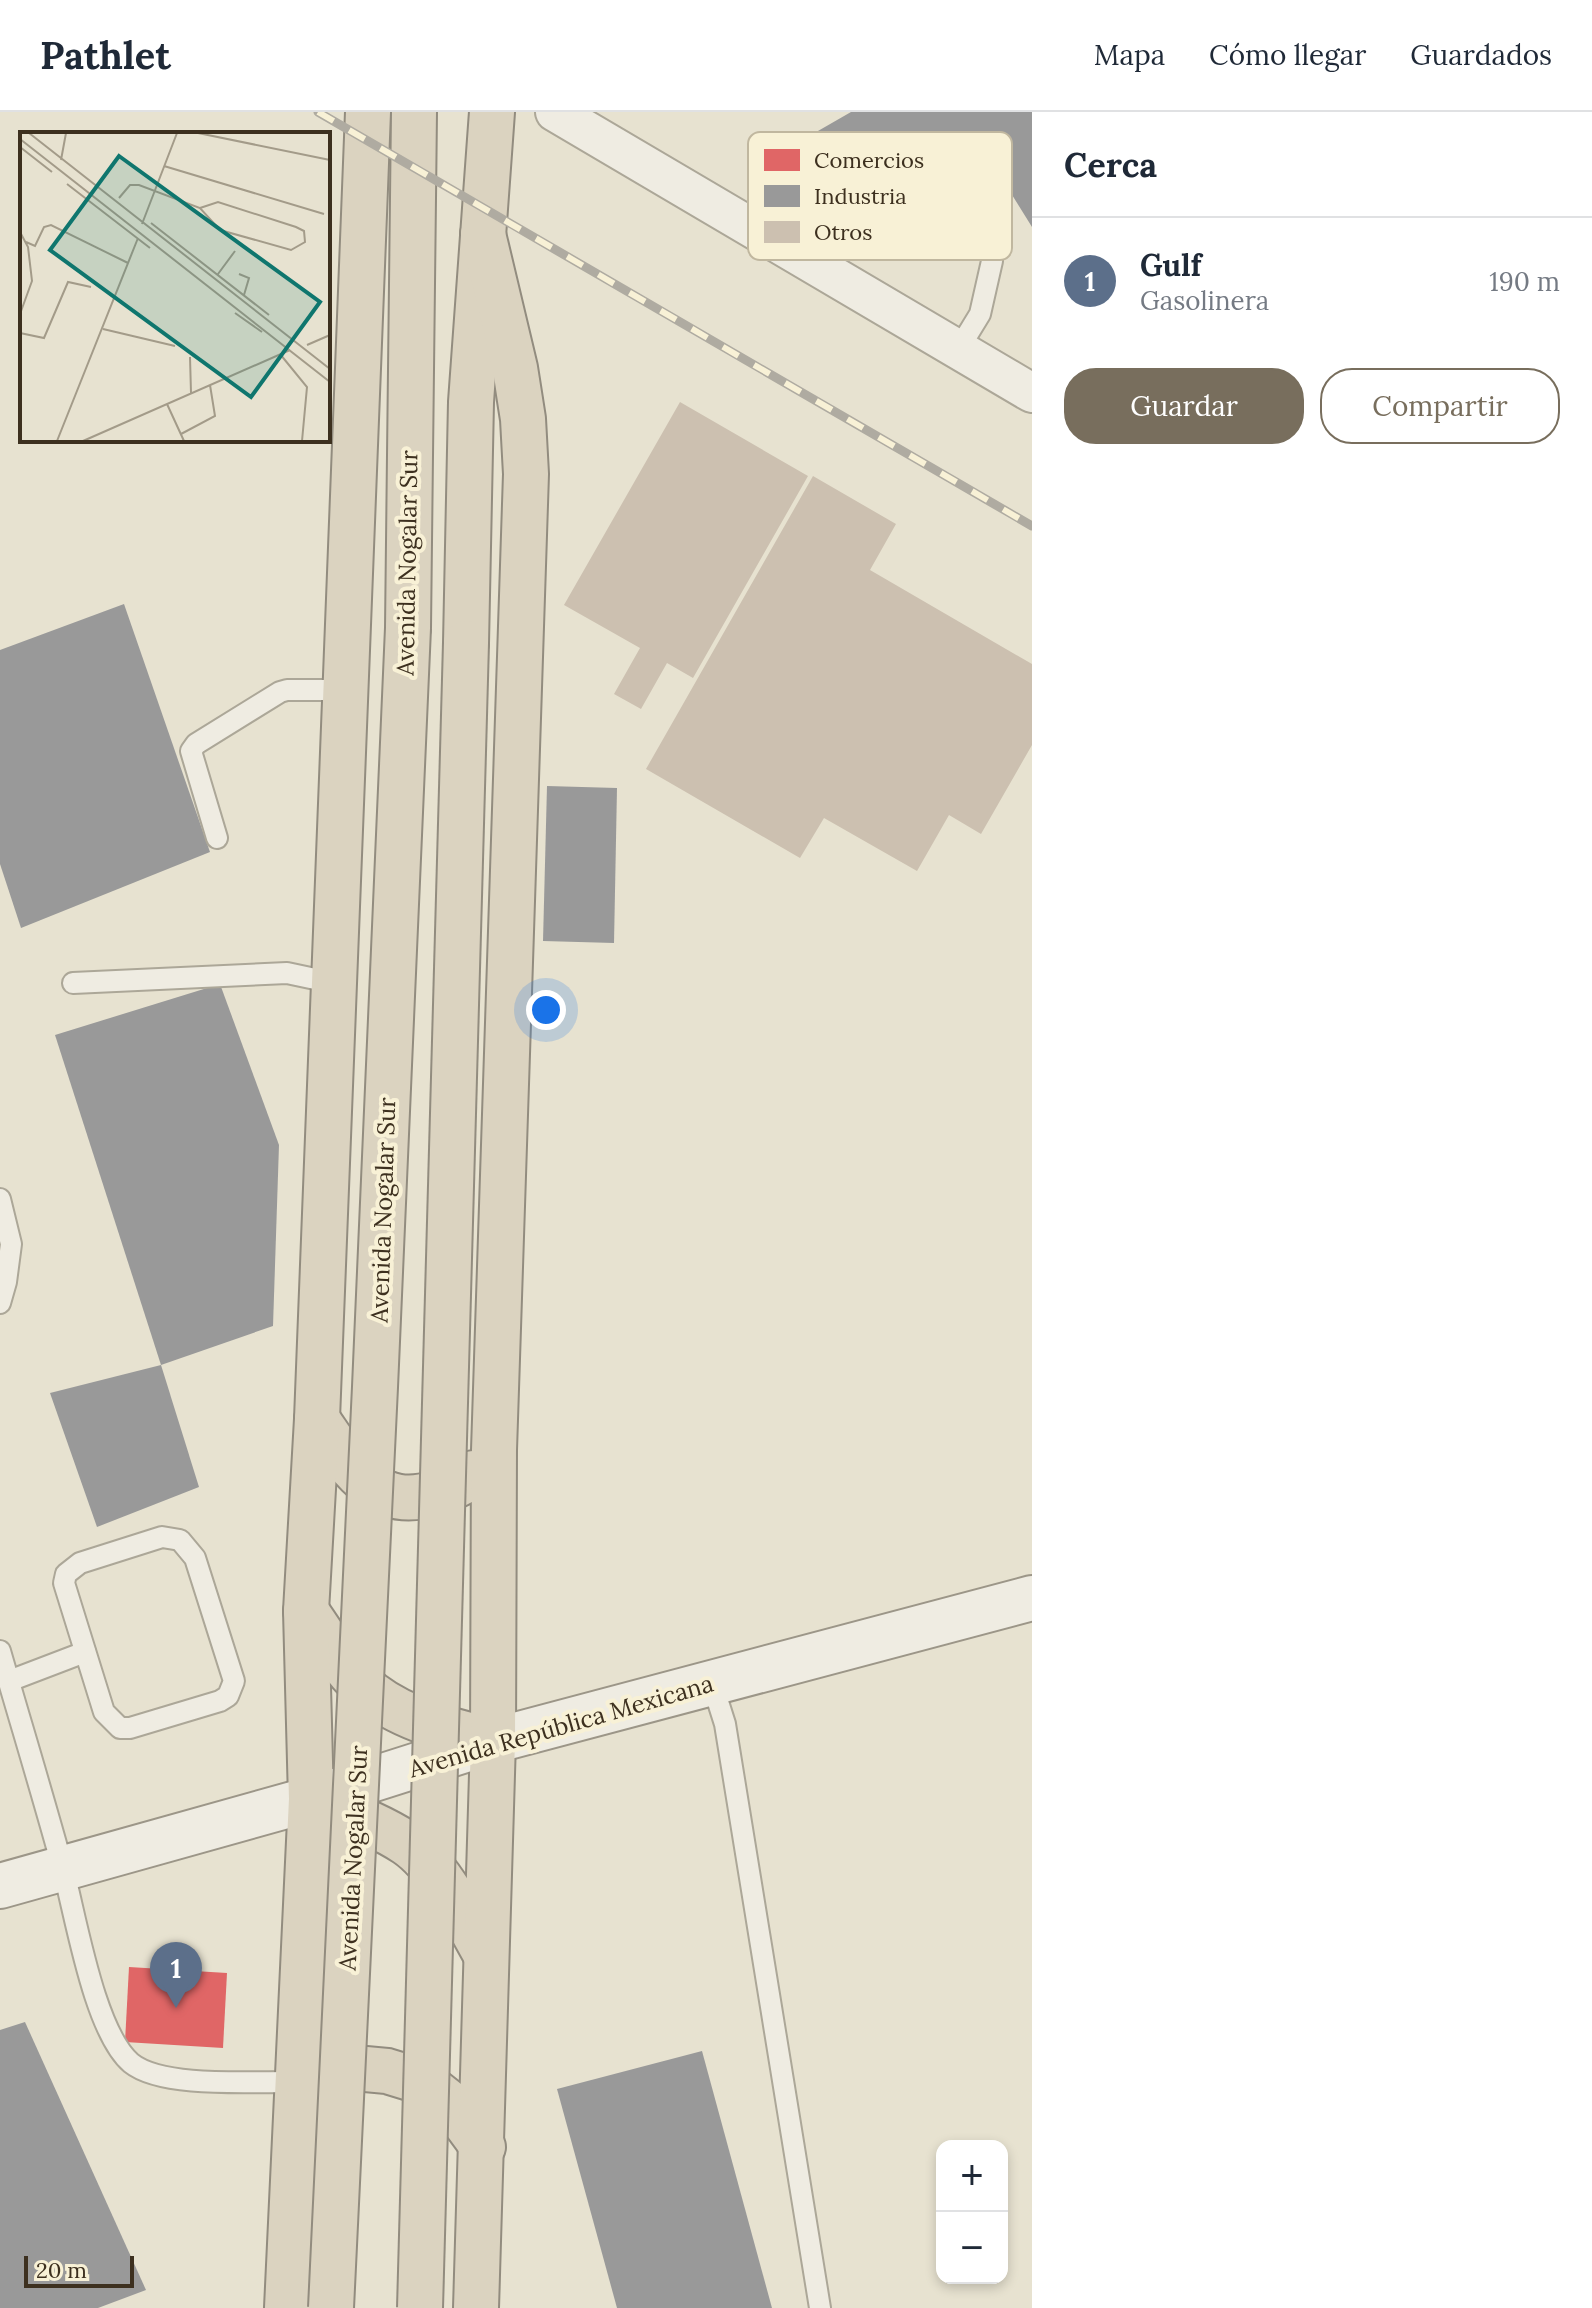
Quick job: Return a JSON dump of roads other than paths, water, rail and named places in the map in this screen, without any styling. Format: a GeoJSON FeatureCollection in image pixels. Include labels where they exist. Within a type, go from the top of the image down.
{"type":"FeatureCollection","features":[{"type":"Feature","properties":{"kind":"highway"},"geometry":{"type":"LineString","coordinates":[[287,2308],[311,1799],[306,1611],[317,1419],[368,112]]}},
{"type":"Feature","properties":{"kind":"highway","name":"Avenida Nogalar Sur"},"geometry":{"type":"LineString","coordinates":[[331,2308],[408,628],[414,112]]}},
{"type":"Feature","properties":{"kind":"highway"},"geometry":{"type":"LineString","coordinates":[[420,2308],[471,402],[492,112]]}},
{"type":"Feature","properties":{"kind":"highway"},"geometry":{"type":"LineString","coordinates":[[476,2308],[493,1741],[494,1450],[526,474],[523,419],[515,368],[483,234]]}},
{"type":"Feature","properties":{"kind":"highway"},"geometry":{"type":"LineString","coordinates":[[317,1419],[357,1476],[372,1488],[400,1497],[423,1497],[468,1479],[494,1450]]}},
{"type":"Feature","properties":{"kind":"highway"},"geometry":{"type":"LineString","coordinates":[[306,1611],[348,1670],[372,1694],[401,1711],[441,1728],[493,1741]]}},
{"type":"Feature","properties":{"kind":"highway"},"geometry":{"type":"LineString","coordinates":[[311,1799],[371,1823],[409,1845],[446,1886],[486,1955]]}},
{"type":"Feature","properties":{"kind":"highway"},"geometry":{"type":"LineString","coordinates":[[299,2082],[344,2067],[387,2071],[423,2082],[452,2105],[483,2147]]}},
{"type":"Feature","properties":{"kind":"street"},"geometry":{"type":"LineString","coordinates":[[570,116],[748,223]]}},
{"type":"Feature","properties":{"kind":"street"},"geometry":{"type":"LineString","coordinates":[[809,260],[1032,393]]}},
{"type":"Feature","properties":{"kind":"street","name":"Avenida República Mexicana"},"geometry":{"type":"LineString","coordinates":[[0,1886],[311,1799],[493,1741],[1032,1598]]}},
{"type":"Feature","properties":{"kind":"lane"},"geometry":{"type":"LineString","coordinates":[[958,350],[980,314],[992,260]]}},
{"type":"Feature","properties":{"kind":"lane"},"geometry":{"type":"LineString","coordinates":[[217,838],[191,751],[196,744],[280,692],[346,690]]}},
{"type":"Feature","properties":{"kind":"lane"},"geometry":{"type":"LineString","coordinates":[[73,983],[287,973],[334,983]]}},
{"type":"Feature","properties":{"kind":"lane"},"geometry":{"type":"LineString","coordinates":[[0,1199],[11,1244],[0,1303]]}},
{"type":"Feature","properties":{"kind":"lane"},"geometry":{"type":"LineString","coordinates":[[162,1537],[172,1538],[188,1547],[195,1558],[234,1681],[232,1690],[220,1701],[130,1728],[120,1728],[104,1712],[85,1652],[64,1583],[66,1574],[80,1563],[162,1537]]}},
{"type":"Feature","properties":{"kind":"lane"},"geometry":{"type":"LineString","coordinates":[[0,1651],[101,2013],[115,2042],[130,2062],[151,2075],[177,2079],[299,2082]]}},
{"type":"Feature","properties":{"kind":"lane"},"geometry":{"type":"LineString","coordinates":[[9,1681],[85,1652]]}},
{"type":"Feature","properties":{"kind":"lane"},"geometry":{"type":"LineString","coordinates":[[712,1683],[725,1724],[820,2308]]}},
{"type":"Feature","properties":{"kind":"railway"},"geometry":{"type":"LineString","coordinates":[[318,112],[1032,526]]}},
{"type":"Feature","properties":{"kind":"place","name":"Gulf"},"geometry":{"type":"Point","coordinates":[176,2008]}}]}
